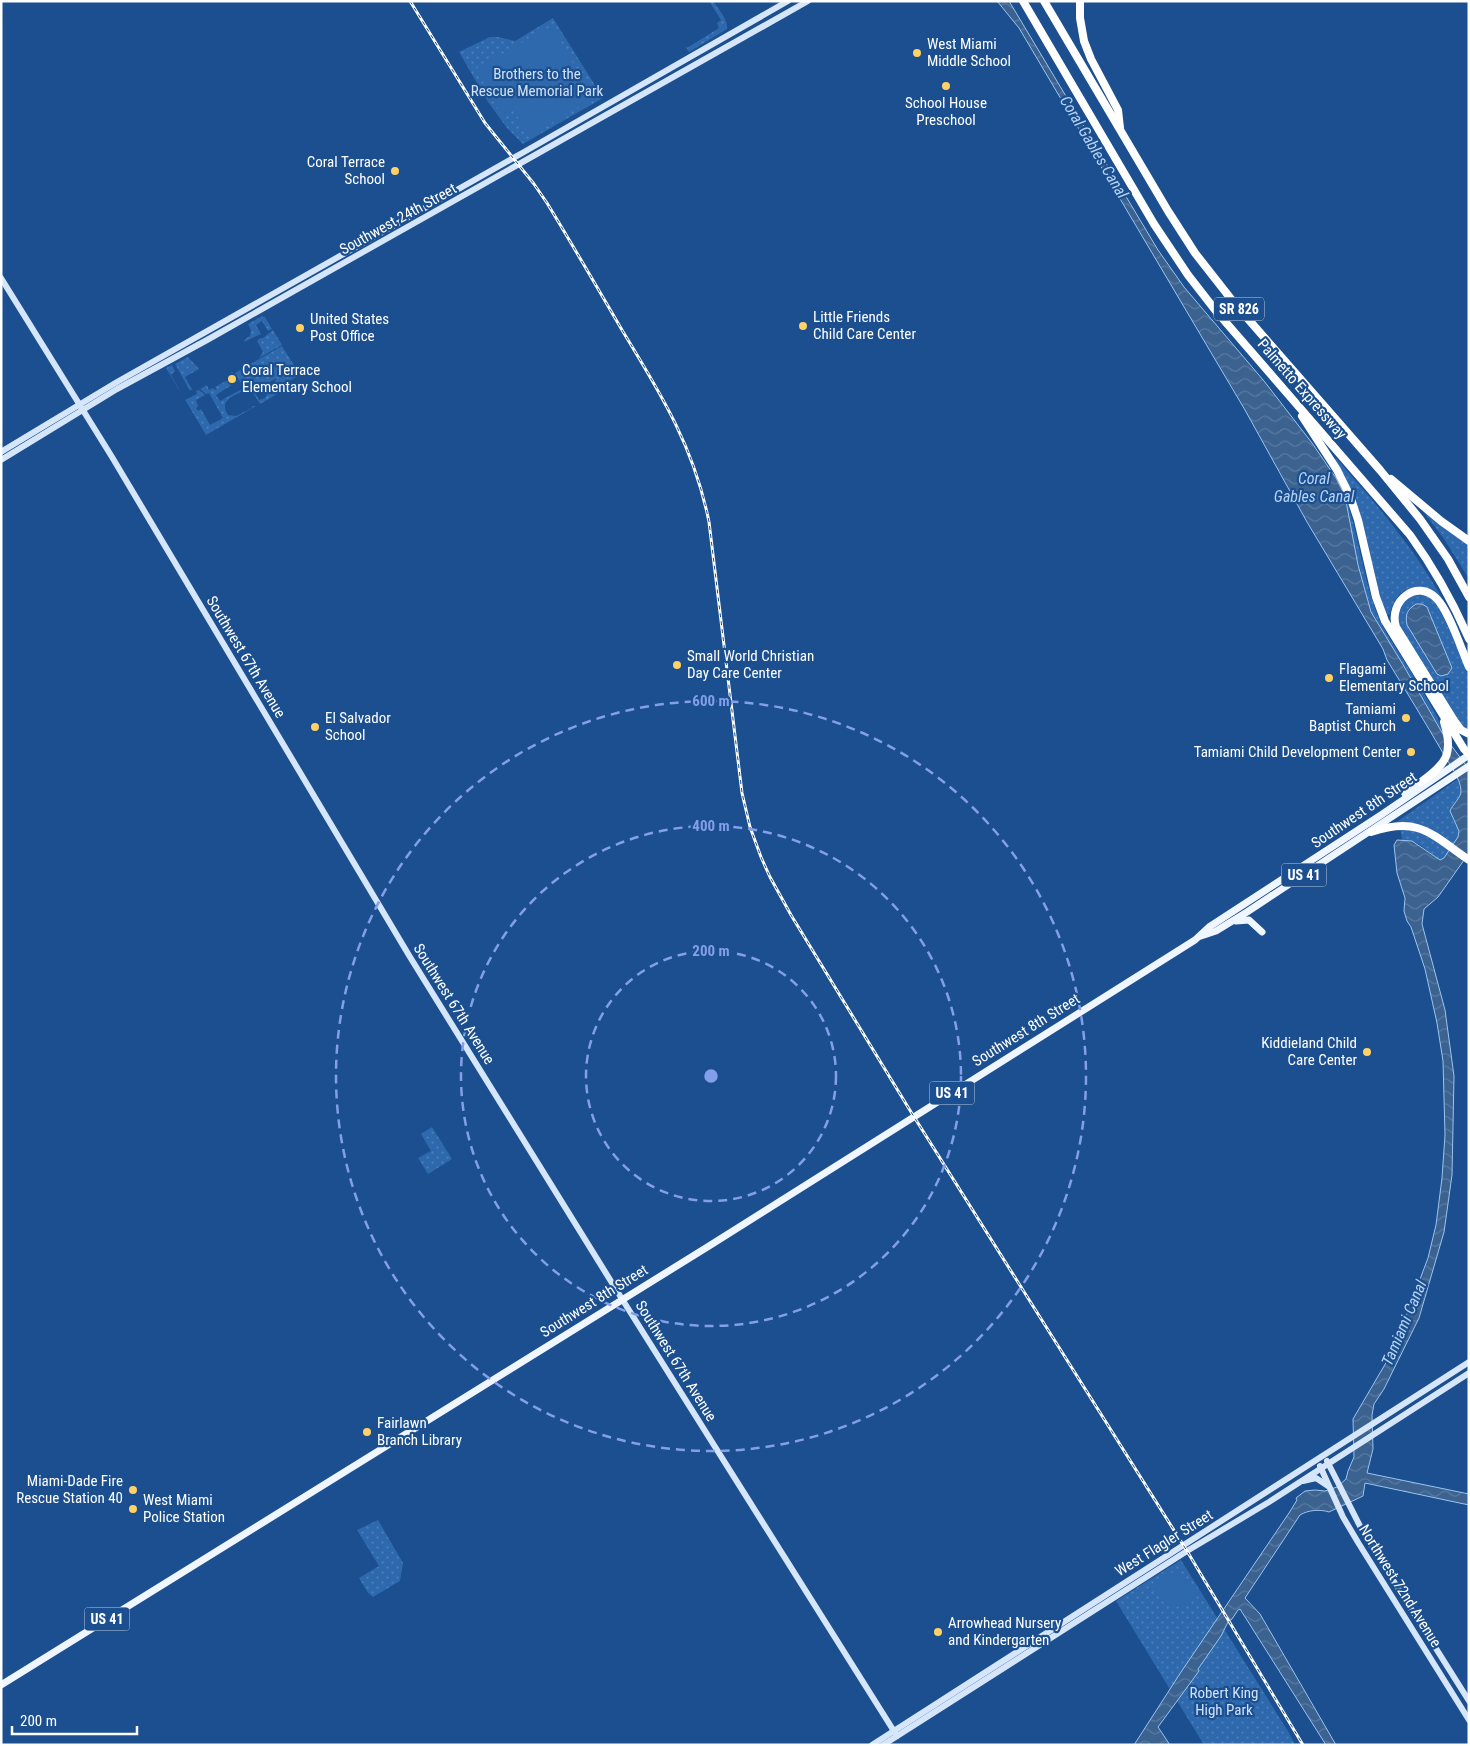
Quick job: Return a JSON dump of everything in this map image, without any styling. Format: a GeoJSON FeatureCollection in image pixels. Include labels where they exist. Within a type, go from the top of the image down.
{"type":"FeatureCollection","features":[{"type":"Feature","properties":{"kind":"highway","name":"Palmetto Expressway"},"geometry":{"type":"LineString","coordinates":[[1023,1],[1170,250],[1211,306],[1410,535],[1447,592],[1469,639]]}},
{"type":"Feature","properties":{"kind":"highway","name":"Palmetto Expressway"},"geometry":{"type":"LineString","coordinates":[[1044,1],[1178,228],[1210,274],[1244,316],[1380,470],[1433,537],[1453,567],[1469,597]]}},
{"type":"Feature","properties":{"kind":"highway"},"geometry":{"type":"LineString","coordinates":[[1080,1],[1080,18],[1084,41],[1091,59],[1118,110],[1120,131]]}},
{"type":"Feature","properties":{"kind":"highway"},"geometry":{"type":"LineString","coordinates":[[1283,388],[1331,460],[1346,487],[1356,513],[1376,597],[1388,627],[1467,756]]}},
{"type":"Feature","properties":{"kind":"highway"},"geometry":{"type":"LineString","coordinates":[[1380,470],[1469,541]]}},
{"type":"Feature","properties":{"kind":"highway"},"geometry":{"type":"LineString","coordinates":[[1469,667],[1446,614],[1436,598],[1426,593],[1416,592],[1400,600],[1395,610],[1394,621],[1396,627],[1455,722],[1461,730],[1469,734]]}},
{"type":"Feature","properties":{"kind":"highway"},"geometry":{"type":"LineString","coordinates":[[1421,782],[1444,762],[1448,754],[1449,740],[1440,711]]}},
{"type":"Feature","properties":{"kind":"highway"},"geometry":{"type":"LineString","coordinates":[[1371,832],[1386,827],[1409,825],[1424,830],[1468,860]]}},
{"type":"Feature","properties":{"kind":"main road","name":"Southwest 24th Street"},"geometry":{"type":"LineString","coordinates":[[1,452],[788,1]]}},
{"type":"Feature","properties":{"kind":"main road","name":"Southwest 24th Street"},"geometry":{"type":"LineString","coordinates":[[136,374],[200,344],[808,1]]}},
{"type":"Feature","properties":{"kind":"main road"},"geometry":{"type":"LineString","coordinates":[[554,135],[559,143]]}},
{"type":"Feature","properties":{"kind":"main road","name":"Southwest 67th Avenue"},"geometry":{"type":"LineString","coordinates":[[1,278],[82,406],[387,919],[895,1734]]}},
{"type":"Feature","properties":{"kind":"main road","name":"Southwest 24th Street"},"geometry":{"type":"LineString","coordinates":[[1,460],[82,406]]}},
{"type":"Feature","properties":{"kind":"main road","name":"Southwest 8th Street"},"geometry":{"type":"LineString","coordinates":[[1199,938],[1209,927],[1338,844],[1467,756]]}},
{"type":"Feature","properties":{"kind":"main road","name":"Southwest 8th Street"},"geometry":{"type":"LineString","coordinates":[[1,1685],[623,1300],[1199,938],[1216,931],[1371,832],[1469,766]]}},
{"type":"Feature","properties":{"kind":"main road"},"geometry":{"type":"LineString","coordinates":[[1381,815],[1391,804],[1421,782]]}},
{"type":"Feature","properties":{"kind":"main road"},"geometry":{"type":"LineString","coordinates":[[1381,815],[1403,811]]}},
{"type":"Feature","properties":{"kind":"main road"},"geometry":{"type":"LineString","coordinates":[[1334,855],[1338,844]]}},
{"type":"Feature","properties":{"kind":"main road"},"geometry":{"type":"LineString","coordinates":[[1233,920],[1249,920],[1262,932]]}},
{"type":"Feature","properties":{"kind":"main road","name":"West Flagler Street"},"geometry":{"type":"LineString","coordinates":[[872,1745],[895,1734],[1145,1574],[1374,1422],[1469,1362]]}},
{"type":"Feature","properties":{"kind":"main road","name":"West Flagler Street"},"geometry":{"type":"LineString","coordinates":[[1145,1574],[1299,1482],[1469,1373]]}},
{"type":"Feature","properties":{"kind":"main road"},"geometry":{"type":"LineString","coordinates":[[1437,1393],[1438,1386],[1443,1379]]}},
{"type":"Feature","properties":{"kind":"main road","name":"Northwest 72nd Avenue"},"geometry":{"type":"LineString","coordinates":[[1324,1455],[1367,1539],[1469,1701]]}},
{"type":"Feature","properties":{"kind":"main road","name":"Northwest 72nd Avenue"},"geometry":{"type":"LineString","coordinates":[[1316,1460],[1358,1544],[1469,1720]]}},
{"type":"Feature","properties":{"kind":"main road"},"geometry":{"type":"LineString","coordinates":[[1299,1482],[1316,1478],[1329,1487]]}},
{"type":"Feature","properties":{"kind":"main road"},"geometry":{"type":"LineString","coordinates":[[1358,1544],[1367,1539]]}},
{"type":"Feature","properties":{"kind":"main road"},"geometry":{"type":"LineString","coordinates":[[1379,1578],[1388,1572]]}},
{"type":"Feature","properties":{"kind":"main road"},"geometry":{"type":"LineString","coordinates":[[1411,1628],[1419,1622]]}},
{"type":"Feature","properties":{"kind":"main road"},"geometry":{"type":"LineString","coordinates":[[1443,1679],[1451,1673]]}},
{"type":"Feature","properties":{"kind":"main road","name":"West Flagler Street"},"geometry":{"type":"LineString","coordinates":[[883,1745],[895,1734]]}},
{"type":"Feature","properties":{"kind":"green space"},"geometry":{"type":"Polygon","coordinates":[[[709,1],[713,1],[722,14],[727,29],[689,52],[685,46],[687,48],[719,28],[717,23],[721,20],[709,1]]]}},
{"type":"Feature","properties":{"kind":"green space","name":"Brothers to the Rescue Memorial Park"},"geometry":{"type":"Polygon","coordinates":[[[553,18],[603,98],[523,144],[507,128],[488,102],[459,52],[490,37],[515,41],[553,18]]]}},
{"type":"Feature","properties":{"kind":"green space","name":"Brothers to the Rescue Memorial Park"},"geometry":{"type":"Polygon","coordinates":[[[553,27],[592,98],[531,135],[528,134],[515,112],[518,110],[516,107],[502,114],[500,113],[477,68],[553,27]]]}},
{"type":"Feature","properties":{"kind":"green space"},"geometry":{"type":"Polygon","coordinates":[[[262,316],[265,317],[272,329],[268,331],[262,321],[256,325],[261,334],[244,342],[250,336],[251,330],[248,324],[262,316]]]}},
{"type":"Feature","properties":{"kind":"green space"},"geometry":{"type":"Polygon","coordinates":[[[273,330],[282,345],[259,358],[263,352],[257,341],[273,330]]]}},
{"type":"Feature","properties":{"kind":"green space"},"geometry":{"type":"Polygon","coordinates":[[[282,346],[300,375],[283,384],[286,389],[260,404],[253,393],[255,393],[259,400],[265,398],[277,378],[253,391],[243,387],[235,373],[282,346]]]}},
{"type":"Feature","properties":{"kind":"green space"},"geometry":{"type":"Polygon","coordinates":[[[188,357],[199,369],[185,377],[192,389],[190,391],[175,364],[188,357]]]}},
{"type":"Feature","properties":{"kind":"green space"},"geometry":{"type":"Polygon","coordinates":[[[172,365],[175,371],[171,375],[183,397],[166,368],[172,365]]]}},
{"type":"Feature","properties":{"kind":"green space"},"geometry":{"type":"Polygon","coordinates":[[[232,372],[238,381],[216,395],[220,401],[242,389],[243,391],[226,402],[225,406],[228,415],[236,416],[252,408],[252,406],[256,406],[206,435],[185,400],[197,394],[196,391],[199,390],[205,395],[196,400],[198,406],[196,408],[198,411],[201,409],[210,425],[223,418],[209,393],[206,394],[200,389],[207,385],[209,390],[217,389],[215,387],[233,377],[232,372]]]}},
{"type":"Feature","properties":{"kind":"green space"},"geometry":{"type":"Polygon","coordinates":[[[1336,458],[1406,543],[1442,598],[1416,589],[1407,590],[1400,594],[1392,606],[1390,614],[1387,615],[1378,589],[1358,508],[1348,483],[1334,460],[1336,458]]]}},
{"type":"Feature","properties":{"kind":"green space"},"geometry":{"type":"Polygon","coordinates":[[[1345,496],[1379,618],[1429,702],[1444,736],[1371,612],[1358,565],[1345,496]]]}},
{"type":"Feature","properties":{"kind":"green space"},"geometry":{"type":"Polygon","coordinates":[[[1420,507],[1469,543],[1469,579],[1444,539],[1420,507]]]}},
{"type":"Feature","properties":{"kind":"green space"},"geometry":{"type":"Polygon","coordinates":[[[1416,595],[1428,596],[1438,605],[1463,660],[1469,676],[1469,730],[1462,726],[1456,718],[1400,628],[1400,607],[1405,600],[1416,595]]]}},
{"type":"Feature","properties":{"kind":"green space"},"geometry":{"type":"Polygon","coordinates":[[[1458,779],[1461,794],[1453,806],[1452,817],[1459,833],[1453,845],[1412,824],[1395,823],[1458,779]]]}},
{"type":"Feature","properties":{"kind":"green space"},"geometry":{"type":"Polygon","coordinates":[[[1400,827],[1425,833],[1449,850],[1444,858],[1440,860],[1413,841],[1402,840],[1400,827]]]}},
{"type":"Feature","properties":{"kind":"green space"},"geometry":{"type":"Polygon","coordinates":[[[432,1127],[452,1159],[428,1174],[418,1158],[431,1151],[421,1134],[432,1127]]]}},
{"type":"Feature","properties":{"kind":"green space"},"geometry":{"type":"Polygon","coordinates":[[[378,1520],[403,1563],[400,1581],[373,1597],[368,1593],[359,1578],[379,1566],[357,1530],[378,1520]]]}},
{"type":"Feature","properties":{"kind":"green space","name":"Robert King High Park"},"geometry":{"type":"Polygon","coordinates":[[[1181,1560],[1295,1745],[1204,1745],[1116,1601],[1181,1560]]]}},
{"type":"Feature","properties":{"kind":"green space"},"geometry":{"type":"Polygon","coordinates":[[[1177,1570],[1180,1571],[1197,1597],[1181,1605],[1171,1606],[1166,1603],[1152,1584],[1177,1570]]]}},
{"type":"Feature","properties":{"kind":"water"},"geometry":{"type":"Polygon","coordinates":[[[997,1],[1009,1],[1158,250],[1184,287],[1264,381],[1312,443],[1336,478],[1345,496],[1358,565],[1371,612],[1444,736],[1469,769],[1469,853],[1438,897],[1424,909],[1422,924],[1445,1010],[1454,1076],[1452,1175],[1444,1232],[1419,1318],[1384,1389],[1374,1404],[1372,1415],[1373,1449],[1367,1473],[1469,1494],[1469,1505],[1365,1483],[1363,1496],[1329,1512],[1314,1510],[1300,1515],[1245,1598],[1260,1614],[1336,1745],[1326,1745],[1240,1609],[1228,1622],[1221,1636],[1198,1669],[1199,1671],[1158,1727],[1170,1745],[1134,1745],[1289,1513],[1297,1500],[1296,1498],[1305,1491],[1325,1491],[1337,1487],[1346,1479],[1354,1457],[1353,1419],[1387,1361],[1399,1335],[1428,1258],[1436,1225],[1442,1178],[1445,1135],[1443,1061],[1425,969],[1404,911],[1405,898],[1397,873],[1394,845],[1397,840],[1412,841],[1440,860],[1444,858],[1458,837],[1459,831],[1450,811],[1460,796],[1461,791],[1454,772],[1307,522],[1245,410],[1019,28],[997,1]]]}},
{"type":"Feature","properties":{"kind":"water"},"geometry":{"type":"Polygon","coordinates":[[[1416,604],[1422,604],[1427,607],[1452,668],[1448,674],[1441,676],[1437,674],[1407,625],[1407,613],[1416,604]]]}},
{"type":"Feature","properties":{"kind":"railway"},"geometry":{"type":"LineString","coordinates":[[410,1],[485,123],[547,203],[663,399],[695,469],[709,522],[742,793],[750,827],[770,877],[791,915],[911,1112],[1187,1551],[1303,1745]]}},
{"type":"Feature","properties":{"kind":"place","name":"West Miami Middle School"},"geometry":{"type":"Point","coordinates":[917,53]}},
{"type":"Feature","properties":{"kind":"place","name":"School House Preschool"},"geometry":{"type":"Point","coordinates":[946,86]}},
{"type":"Feature","properties":{"kind":"place","name":"Coral Terrace School"},"geometry":{"type":"Point","coordinates":[395,171]}},
{"type":"Feature","properties":{"kind":"place","name":"Little Friends Child Care Center"},"geometry":{"type":"Point","coordinates":[803,326]}},
{"type":"Feature","properties":{"kind":"place","name":"United States Post Office"},"geometry":{"type":"Point","coordinates":[300,328]}},
{"type":"Feature","properties":{"kind":"place","name":"Coral Terrace Elementary School"},"geometry":{"type":"Point","coordinates":[232,379]}},
{"type":"Feature","properties":{"kind":"place","name":"Small World Christian Day Care Center"},"geometry":{"type":"Point","coordinates":[677,665]}},
{"type":"Feature","properties":{"kind":"place","name":"Flagami Elementary School"},"geometry":{"type":"Point","coordinates":[1329,678]}},
{"type":"Feature","properties":{"kind":"place","name":"Tamiami Baptist Church"},"geometry":{"type":"Point","coordinates":[1406,718]}},
{"type":"Feature","properties":{"kind":"place","name":"El Salvador School"},"geometry":{"type":"Point","coordinates":[315,727]}},
{"type":"Feature","properties":{"kind":"place","name":"Tamiami Child Development Center"},"geometry":{"type":"Point","coordinates":[1411,752]}},
{"type":"Feature","properties":{"kind":"place","name":"Kiddieland Child Care Center"},"geometry":{"type":"Point","coordinates":[1367,1052]}},
{"type":"Feature","properties":{"kind":"place","name":"Fairlawn Branch Library"},"geometry":{"type":"Point","coordinates":[367,1432]}},
{"type":"Feature","properties":{"kind":"place","name":"Miami-Dade Fire Rescue Station 40"},"geometry":{"type":"Point","coordinates":[133,1490]}},
{"type":"Feature","properties":{"kind":"place","name":"West Miami Police Station"},"geometry":{"type":"Point","coordinates":[133,1509]}},
{"type":"Feature","properties":{"kind":"place","name":"Arrowhead Nursery and Kindergarten"},"geometry":{"type":"Point","coordinates":[938,1632]}},
{"type":"Feature","properties":{"kind":"water label","name":"Coral Gables Canal"},"geometry":{"type":"Point","coordinates":[1094,147]}},
{"type":"Feature","properties":{"kind":"water label","name":"Coral Gables Canal"},"geometry":{"type":"Point","coordinates":[1314,487]}},
{"type":"Feature","properties":{"kind":"water label","name":"Tamiami Canal"},"geometry":{"type":"Point","coordinates":[1404,1323]}}]}
